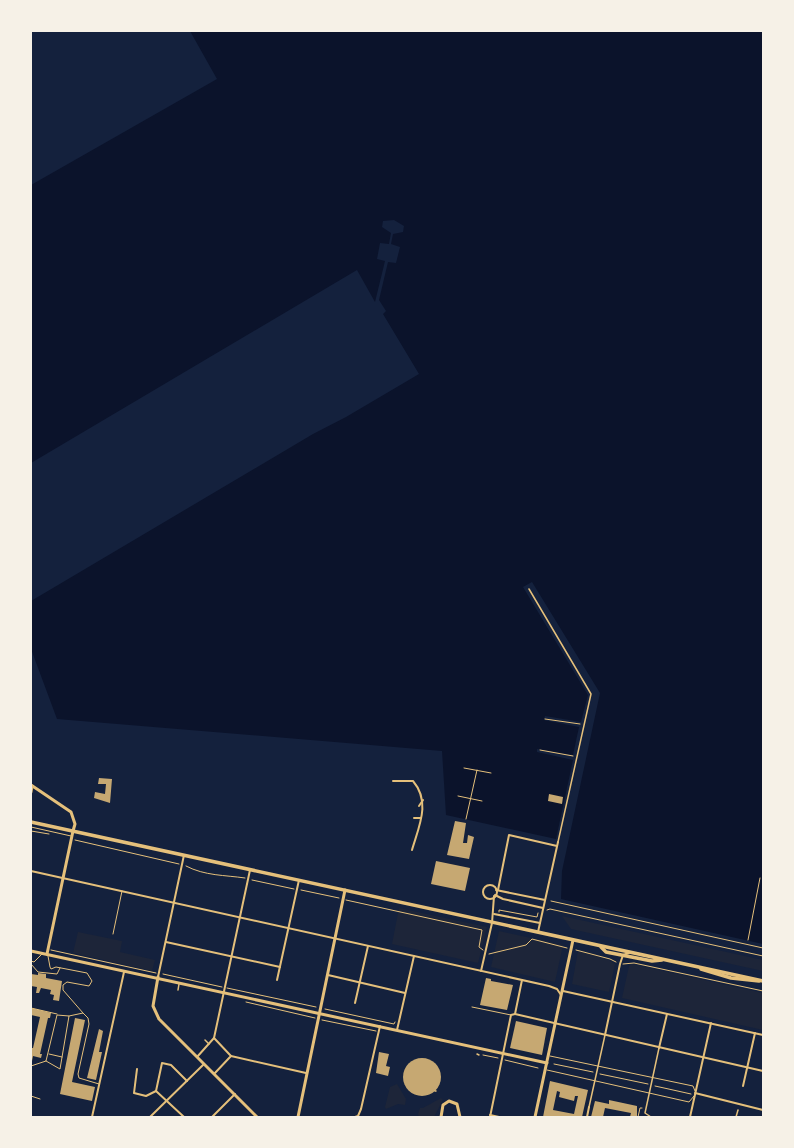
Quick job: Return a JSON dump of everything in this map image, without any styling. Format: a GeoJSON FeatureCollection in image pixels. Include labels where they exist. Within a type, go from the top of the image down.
{"type":"FeatureCollection","features":[{"type":"Feature","properties":{"kind":"main road"},"geometry":{"type":"LineString","coordinates":[[31,822],[73,835],[184,855],[763,981]]}},
{"type":"Feature","properties":{"kind":"main road"},"geometry":{"type":"LineString","coordinates":[[600,946],[606,952],[652,962],[663,959]]}},
{"type":"Feature","properties":{"kind":"street"},"geometry":{"type":"LineString","coordinates":[[529,589],[591,691],[578,757],[544,900],[538,933]]}},
{"type":"Feature","properties":{"kind":"street"},"geometry":{"type":"LineString","coordinates":[[393,781],[413,781],[422,794],[424,805],[412,850]]}},
{"type":"Feature","properties":{"kind":"street"},"geometry":{"type":"LineString","coordinates":[[31,792],[32,786],[71,812],[75,824],[64,878],[45,953]]}},
{"type":"Feature","properties":{"kind":"street"},"geometry":{"type":"LineString","coordinates":[[419,806],[423,800]]}},
{"type":"Feature","properties":{"kind":"street"},"geometry":{"type":"LineString","coordinates":[[562,803],[567,804]]}},
{"type":"Feature","properties":{"kind":"street"},"geometry":{"type":"LineString","coordinates":[[414,818],[420,818]]}},
{"type":"Feature","properties":{"kind":"street"},"geometry":{"type":"LineString","coordinates":[[481,971],[494,914],[495,895],[509,836],[557,846]]}},
{"type":"Feature","properties":{"kind":"street"},"geometry":{"type":"LineString","coordinates":[[184,855],[158,978],[154,1006],[159,1018],[257,1117]]}},
{"type":"Feature","properties":{"kind":"street"},"geometry":{"type":"LineString","coordinates":[[197,1057],[214,1038],[241,918],[250,870]]}},
{"type":"Feature","properties":{"kind":"street"},"geometry":{"type":"LineString","coordinates":[[31,871],[557,988],[562,996]]}},
{"type":"Feature","properties":{"kind":"street"},"geometry":{"type":"LineString","coordinates":[[277,980],[299,880]]}},
{"type":"Feature","properties":{"kind":"street"},"geometry":{"type":"LineString","coordinates":[[543,908],[503,899],[495,895],[486,897],[483,890],[489,885],[497,890],[544,900]]}},
{"type":"Feature","properties":{"kind":"street"},"geometry":{"type":"LineString","coordinates":[[298,1117],[345,890]]}},
{"type":"Feature","properties":{"kind":"street"},"geometry":{"type":"LineString","coordinates":[[494,914],[540,923]]}},
{"type":"Feature","properties":{"kind":"street"},"geometry":{"type":"LineString","coordinates":[[535,1117],[573,940]]}},
{"type":"Feature","properties":{"kind":"street"},"geometry":{"type":"LineString","coordinates":[[166,942],[280,967]]}},
{"type":"Feature","properties":{"kind":"street"},"geometry":{"type":"LineString","coordinates":[[355,1003],[368,946]]}},
{"type":"Feature","properties":{"kind":"street"},"geometry":{"type":"LineString","coordinates":[[31,951],[547,1063]]}},
{"type":"Feature","properties":{"kind":"street"},"geometry":{"type":"LineString","coordinates":[[587,1117],[620,964],[623,955],[632,952]]}},
{"type":"Feature","properties":{"kind":"street"},"geometry":{"type":"LineString","coordinates":[[397,1030],[414,956]]}},
{"type":"Feature","properties":{"kind":"street"},"geometry":{"type":"LineString","coordinates":[[92,1117],[124,970]]}},
{"type":"Feature","properties":{"kind":"street"},"geometry":{"type":"LineString","coordinates":[[328,975],[405,993]]}},
{"type":"Feature","properties":{"kind":"street"},"geometry":{"type":"LineString","coordinates":[[515,1014],[522,980]]}},
{"type":"Feature","properties":{"kind":"street"},"geometry":{"type":"LineString","coordinates":[[178,990],[179,982]]}},
{"type":"Feature","properties":{"kind":"street"},"geometry":{"type":"LineString","coordinates":[[563,991],[763,1035]]}},
{"type":"Feature","properties":{"kind":"street"},"geometry":{"type":"LineString","coordinates":[[499,1117],[490,1116],[504,1054],[504,1042],[511,1015],[515,1014],[763,1072]]}},
{"type":"Feature","properties":{"kind":"street"},"geometry":{"type":"LineString","coordinates":[[651,1117],[645,1113],[666,1014]]}},
{"type":"Feature","properties":{"kind":"street"},"geometry":{"type":"LineString","coordinates":[[690,1117],[711,1023]]}},
{"type":"Feature","properties":{"kind":"street"},"geometry":{"type":"LineString","coordinates":[[355,1117],[358,1116],[361,1109],[380,1026]]}},
{"type":"Feature","properties":{"kind":"street"},"geometry":{"type":"LineString","coordinates":[[379,1032],[383,1033]]}},
{"type":"Feature","properties":{"kind":"street"},"geometry":{"type":"LineString","coordinates":[[743,1086],[755,1033]]}},
{"type":"Feature","properties":{"kind":"street"},"geometry":{"type":"LineString","coordinates":[[214,1038],[231,1056],[306,1073]]}},
{"type":"Feature","properties":{"kind":"street"},"geometry":{"type":"LineString","coordinates":[[205,1040],[208,1044]]}},
{"type":"Feature","properties":{"kind":"street"},"geometry":{"type":"LineString","coordinates":[[214,1074],[231,1056]]}},
{"type":"Feature","properties":{"kind":"street"},"geometry":{"type":"LineString","coordinates":[[156,1091],[162,1063],[171,1065],[188,1081]]}},
{"type":"Feature","properties":{"kind":"street"},"geometry":{"type":"LineString","coordinates":[[150,1117],[204,1064]]}},
{"type":"Feature","properties":{"kind":"street"},"geometry":{"type":"LineString","coordinates":[[137,1069],[134,1093],[146,1096],[156,1091]]}},
{"type":"Feature","properties":{"kind":"street"},"geometry":{"type":"LineString","coordinates":[[156,1091],[168,1100],[184,1117]]}},
{"type":"Feature","properties":{"kind":"street"},"geometry":{"type":"LineString","coordinates":[[212,1117],[235,1094]]}},
{"type":"Feature","properties":{"kind":"street"},"geometry":{"type":"LineString","coordinates":[[695,1094],[763,1110]]}},
{"type":"Feature","properties":{"kind":"street"},"geometry":{"type":"LineString","coordinates":[[441,1117],[443,1105],[449,1101],[457,1104],[460,1117]]}},
{"type":"Feature","properties":{"kind":"street"},"geometry":{"type":"LineString","coordinates":[[736,1117],[738,1110]]}},
{"type":"Feature","properties":{"kind":"lane"},"geometry":{"type":"LineString","coordinates":[[31,827],[73,835]]}},
{"type":"Feature","properties":{"kind":"lane"},"geometry":{"type":"LineString","coordinates":[[113,934],[122,891]]}},
{"type":"Feature","properties":{"kind":"lane"},"geometry":{"type":"LineString","coordinates":[[60,968],[57,974],[53,975],[38,972],[31,963],[45,953],[50,968],[60,968],[87,973],[92,981],[89,986],[67,982],[63,985],[63,990],[83,1014],[89,1024],[78,1074],[79,1078],[99,1084]]}},
{"type":"Feature","properties":{"kind":"lane"},"geometry":{"type":"LineString","coordinates":[[472,1007],[511,1015]]}},
{"type":"Feature","properties":{"kind":"lane"},"geometry":{"type":"LineString","coordinates":[[31,1008],[57,1015],[69,1016],[83,1014]]}},
{"type":"Feature","properties":{"kind":"lane"},"geometry":{"type":"LineString","coordinates":[[46,1061],[49,1054],[57,1015]]}},
{"type":"Feature","properties":{"kind":"lane"},"geometry":{"type":"LineString","coordinates":[[31,1066],[46,1061],[60,1069],[69,1016]]}},
{"type":"Feature","properties":{"kind":"lane"},"geometry":{"type":"LineString","coordinates":[[49,1054],[62,1057]]}},
{"type":"Feature","properties":{"kind":"lane"},"geometry":{"type":"LineString","coordinates":[[546,1070],[689,1102],[695,1094],[693,1086],[549,1056]]}},
{"type":"Feature","properties":{"kind":"lane"},"geometry":{"type":"LineString","coordinates":[[31,1096],[40,1099]]}},
{"type":"Feature","properties":{"kind":"path"},"geometry":{"type":"LineString","coordinates":[[545,719],[584,725]]}},
{"type":"Feature","properties":{"kind":"path"},"geometry":{"type":"LineString","coordinates":[[540,750],[578,757]]}},
{"type":"Feature","properties":{"kind":"path"},"geometry":{"type":"LineString","coordinates":[[464,768],[491,772]]}},
{"type":"Feature","properties":{"kind":"path"},"geometry":{"type":"LineString","coordinates":[[466,819],[472,799],[477,770]]}},
{"type":"Feature","properties":{"kind":"path"},"geometry":{"type":"LineString","coordinates":[[458,796],[482,801]]}},
{"type":"Feature","properties":{"kind":"path"},"geometry":{"type":"LineString","coordinates":[[73,835],[182,864],[194,870],[226,877],[248,879],[482,930],[479,947],[486,952],[493,954],[526,945],[532,939],[610,959],[620,964],[625,965],[634,963],[763,991]]}},
{"type":"Feature","properties":{"kind":"path"},"geometry":{"type":"LineString","coordinates":[[748,940],[760,878]]}},
{"type":"Feature","properties":{"kind":"path"},"geometry":{"type":"LineString","coordinates":[[551,901],[763,948]]}},
{"type":"Feature","properties":{"kind":"path"},"geometry":{"type":"LineString","coordinates":[[498,915],[499,910],[537,917],[538,913],[550,909],[763,956]]}},
{"type":"Feature","properties":{"kind":"path"},"geometry":{"type":"LineString","coordinates":[[245,1002],[379,1032]]}},
{"type":"Feature","properties":{"kind":"path"},"geometry":{"type":"LineString","coordinates":[[478,1054],[538,1068]]}},
{"type":"Feature","properties":{"kind":"path"},"geometry":{"type":"LineString","coordinates":[[554,1064],[691,1094]]}},
{"type":"Feature","properties":{"kind":"path"},"geometry":{"type":"LineString","coordinates":[[638,1117],[640,1108],[646,1109]]}},
{"type":"Feature","properties":{"kind":"shaded area"},"geometry":{"type":"Polygon","coordinates":[[[190,31],[763,31],[763,944],[561,899],[562,871],[600,693],[532,582],[523,587],[588,695],[581,722],[545,716],[544,720],[579,727],[573,755],[537,749],[537,752],[573,760],[556,839],[446,815],[442,751],[57,719],[31,649],[31,601],[313,434],[346,417],[419,374],[383,314],[386,311],[379,300],[388,262],[396,263],[400,247],[391,244],[393,234],[403,232],[404,226],[394,220],[383,221],[382,227],[391,233],[389,244],[380,243],[377,259],[385,261],[375,302],[357,270],[31,463],[31,185],[217,79],[190,31]]]}},
{"type":"Feature","properties":{"kind":"shaded area"},"geometry":{"type":"Polygon","coordinates":[[[399,908],[487,927],[478,963],[392,944],[399,908]]]}},
{"type":"Feature","properties":{"kind":"shaded area"},"geometry":{"type":"Polygon","coordinates":[[[562,916],[763,960],[763,971],[571,929],[562,916]]]}},
{"type":"Feature","properties":{"kind":"shaded area"},"geometry":{"type":"Polygon","coordinates":[[[499,931],[563,945],[555,982],[491,967],[499,931]]]}},
{"type":"Feature","properties":{"kind":"shaded area"},"geometry":{"type":"Polygon","coordinates":[[[78,932],[122,941],[120,952],[155,960],[152,971],[73,953],[78,932]]]}},
{"type":"Feature","properties":{"kind":"shaded area"},"geometry":{"type":"Polygon","coordinates":[[[578,951],[609,960],[615,964],[609,992],[572,984],[578,951]]]}},
{"type":"Feature","properties":{"kind":"shaded area"},"geometry":{"type":"Polygon","coordinates":[[[632,964],[763,993],[763,1030],[622,998],[629,966],[632,964]]]}},
{"type":"Feature","properties":{"kind":"shaded area"},"geometry":{"type":"Polygon","coordinates":[[[397,1084],[406,1099],[405,1105],[398,1104],[386,1109],[385,1107],[390,1087],[397,1084]]]}},
{"type":"Feature","properties":{"kind":"shaded area"},"geometry":{"type":"Polygon","coordinates":[[[441,1098],[443,1100],[434,1117],[419,1117],[418,1114],[420,1108],[423,1108],[441,1098]]]}},
{"type":"Feature","properties":{"kind":"building"},"geometry":{"type":"Polygon","coordinates":[[[99,778],[112,779],[110,803],[94,798],[95,792],[105,794],[106,784],[98,784],[99,778]]]}},
{"type":"Feature","properties":{"kind":"building"},"geometry":{"type":"Polygon","coordinates":[[[549,794],[563,797],[562,804],[548,801],[549,794]]]}},
{"type":"Feature","properties":{"kind":"building"},"geometry":{"type":"Polygon","coordinates":[[[455,821],[466,823],[463,843],[467,843],[468,835],[474,837],[469,859],[447,855],[455,821]]]}},
{"type":"Feature","properties":{"kind":"building"},"geometry":{"type":"Polygon","coordinates":[[[436,861],[470,868],[465,891],[431,884],[436,861]]]}},
{"type":"Feature","properties":{"kind":"building"},"geometry":{"type":"Polygon","coordinates":[[[38,973],[46,974],[46,978],[62,981],[59,1001],[53,1000],[54,995],[50,994],[51,990],[41,988],[39,993],[36,993],[37,987],[31,986],[31,974],[38,975],[38,973]]]}},
{"type":"Feature","properties":{"kind":"building"},"geometry":{"type":"Polygon","coordinates":[[[486,978],[491,979],[491,981],[513,985],[507,1010],[480,1005],[486,978]]]}},
{"type":"Feature","properties":{"kind":"building"},"geometry":{"type":"Polygon","coordinates":[[[31,1008],[51,1013],[50,1018],[48,1018],[40,1054],[42,1054],[41,1058],[33,1056],[32,1061],[31,1048],[33,1048],[40,1017],[31,1015],[31,1008]]]}},
{"type":"Feature","properties":{"kind":"building"},"geometry":{"type":"Polygon","coordinates":[[[75,1018],[85,1020],[72,1082],[95,1087],[92,1101],[60,1094],[75,1018]]]}},
{"type":"Feature","properties":{"kind":"building"},"geometry":{"type":"Polygon","coordinates":[[[516,1021],[547,1028],[542,1055],[510,1048],[516,1021]]]}},
{"type":"Feature","properties":{"kind":"building"},"geometry":{"type":"Polygon","coordinates":[[[99,1029],[103,1031],[99,1052],[102,1052],[96,1080],[87,1078],[99,1029]]]}},
{"type":"Feature","properties":{"kind":"building"},"geometry":{"type":"Polygon","coordinates":[[[379,1052],[389,1054],[386,1066],[390,1067],[388,1076],[376,1073],[379,1052]]]}},
{"type":"Feature","properties":{"kind":"building"},"geometry":{"type":"Polygon","coordinates":[[[418,1058],[426,1058],[436,1063],[440,1070],[440,1084],[436,1091],[426,1096],[418,1096],[408,1091],[406,1088],[403,1081],[403,1073],[408,1063],[411,1061],[418,1058]]]}},
{"type":"Feature","properties":{"kind":"building"},"geometry":{"type":"Polygon","coordinates":[[[550,1081],[588,1090],[582,1117],[543,1117],[550,1081]],[[557,1091],[553,1110],[574,1114],[578,1096],[575,1096],[574,1101],[559,1097],[560,1092],[557,1091]]]}},
{"type":"Feature","properties":{"kind":"building"},"geometry":{"type":"Polygon","coordinates":[[[609,1100],[637,1106],[637,1117],[630,1117],[631,1113],[605,1108],[603,1117],[591,1117],[595,1101],[609,1104],[609,1100]]]}}]}
